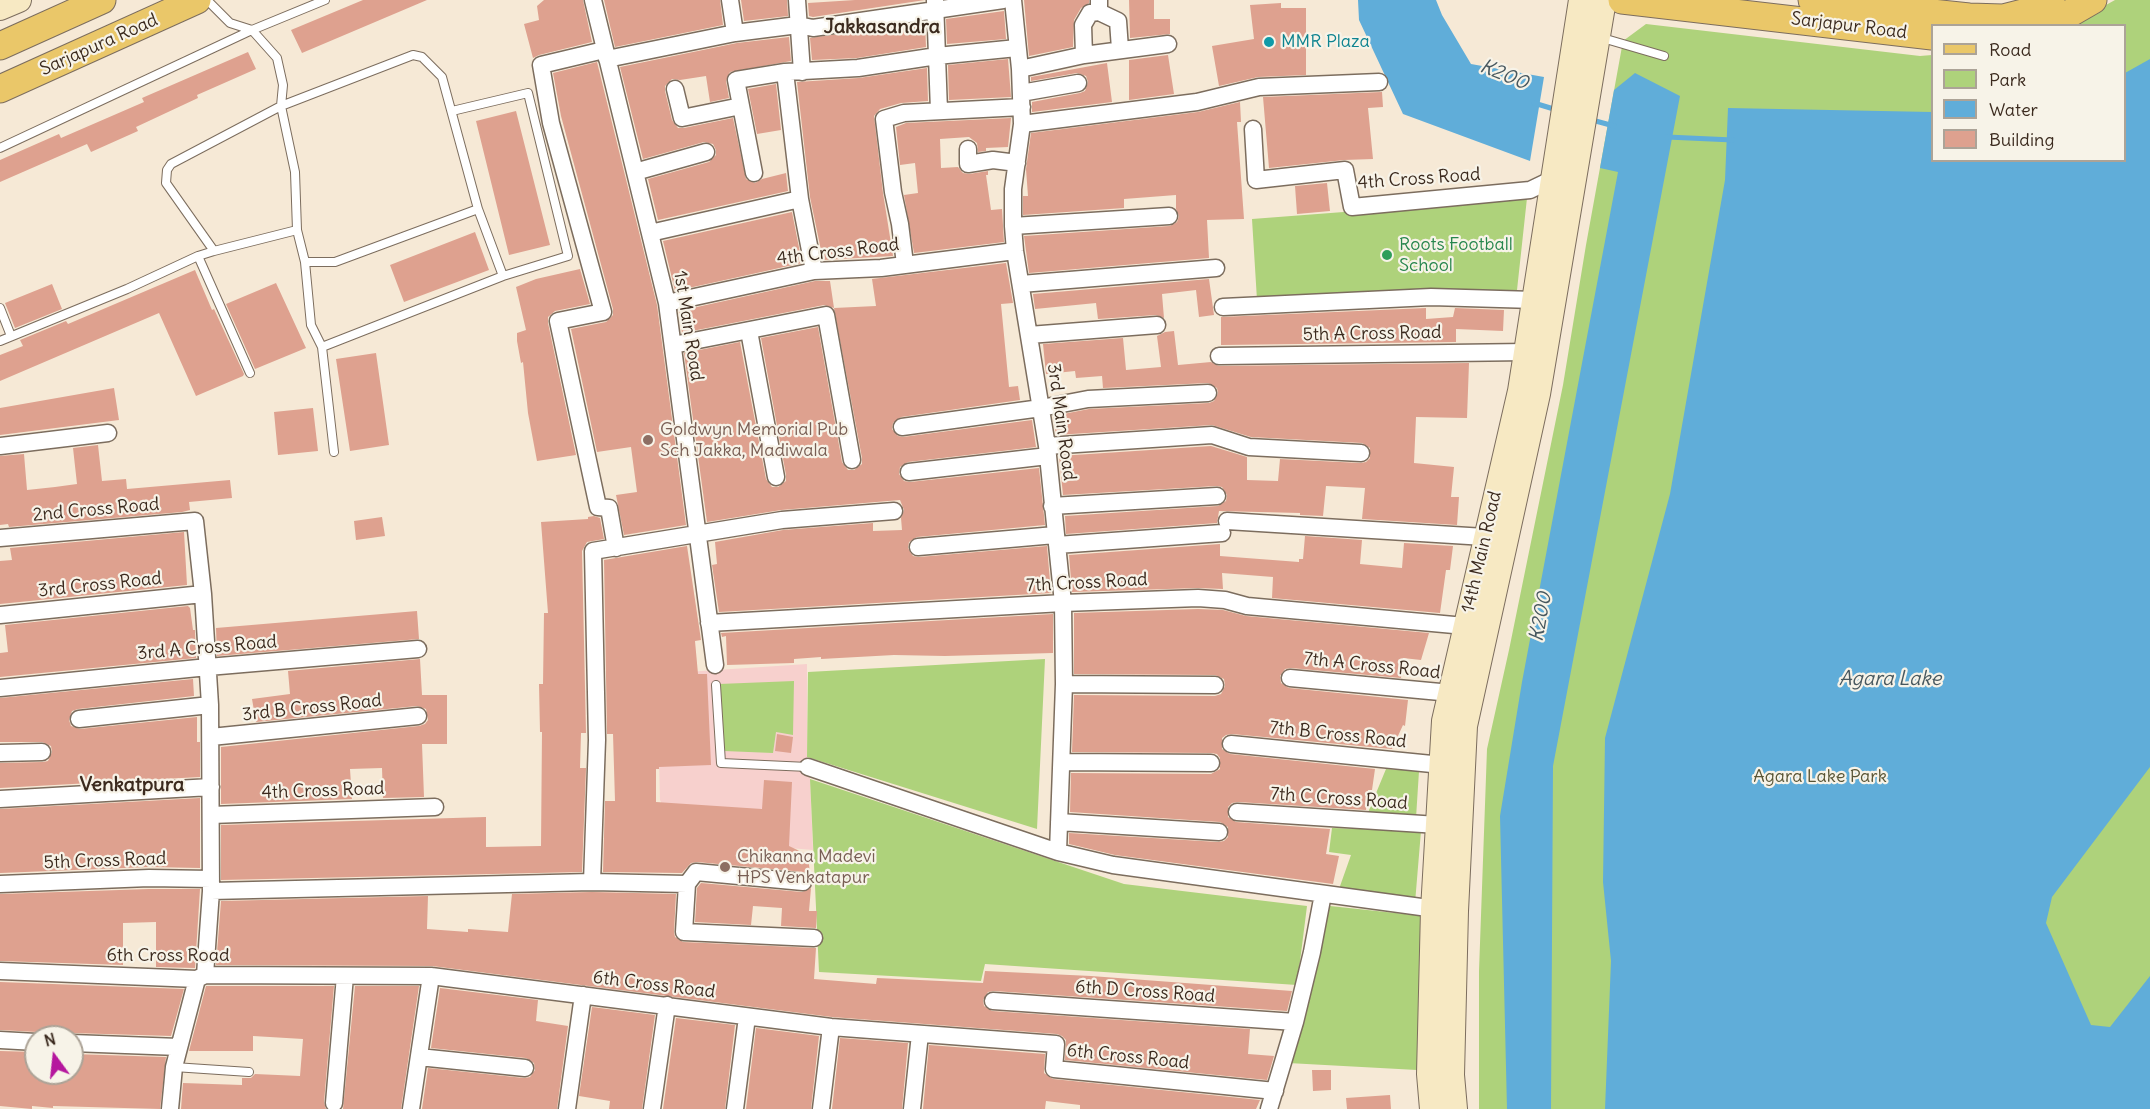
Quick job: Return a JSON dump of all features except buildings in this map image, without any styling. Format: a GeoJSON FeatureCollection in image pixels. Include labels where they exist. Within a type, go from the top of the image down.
{"type":"FeatureCollection","features":[{"type":"Feature","properties":{"kind":"main road"},"geometry":{"type":"LineString","coordinates":[[0,8],[18,0]]}},
{"type":"Feature","properties":{"kind":"main road"},"geometry":{"type":"LineString","coordinates":[[0,46],[102,0]]}},
{"type":"Feature","properties":{"kind":"main road","name":"Sarjapura Road"},"geometry":{"type":"LineString","coordinates":[[0,89],[197,0]]}},
{"type":"Feature","properties":{"kind":"main road","name":"14th Main Road"},"geometry":{"type":"LineString","coordinates":[[1455,1109],[1438,825],[1444,721],[1520,391],[1534,300],[1582,71],[1581,0]]}},
{"type":"Feature","properties":{"kind":"main road","name":"14th Main Road"},"geometry":{"type":"LineString","coordinates":[[1582,71],[1598,37],[1604,0]]}},
{"type":"Feature","properties":{"kind":"main road","name":"Sarjapur Road"},"geometry":{"type":"LineString","coordinates":[[1622,0],[1931,36]]}},
{"type":"Feature","properties":{"kind":"main road","name":"Sarjapur Road"},"geometry":{"type":"LineString","coordinates":[[1812,0],[2003,18],[2036,10],[2051,0]]}},
{"type":"Feature","properties":{"kind":"main road"},"geometry":{"type":"LineString","coordinates":[[2051,24],[2092,0]]}},
{"type":"Feature","properties":{"kind":"main road","name":"14th Main Road"},"geometry":{"type":"LineString","coordinates":[[1432,1109],[1429,1074],[1444,910],[1465,726],[1538,393],[1562,172]]}},
{"type":"Feature","properties":{"kind":"street","name":"1st Main Road"},"geometry":{"type":"LineString","coordinates":[[593,0],[667,303],[714,665]]}},
{"type":"Feature","properties":{"kind":"street"},"geometry":{"type":"LineString","coordinates":[[729,0],[735,33]]}},
{"type":"Feature","properties":{"kind":"street"},"geometry":{"type":"LineString","coordinates":[[797,0],[798,25],[794,72],[800,199],[814,271]]}},
{"type":"Feature","properties":{"kind":"street"},"geometry":{"type":"LineString","coordinates":[[616,548],[609,508],[598,507],[558,321],[603,312],[551,123],[541,65],[735,33],[798,25],[813,28],[935,5],[1003,0]]}},
{"type":"Feature","properties":{"kind":"street","name":"3rd Main Road"},"geometry":{"type":"LineString","coordinates":[[1013,0],[1020,69],[1022,124],[1013,189],[1012,226],[1014,250],[1048,451],[1063,603],[1064,684],[1058,852]]}},
{"type":"Feature","properties":{"kind":"street"},"geometry":{"type":"LineString","coordinates":[[935,5],[939,111]]}},
{"type":"Feature","properties":{"kind":"street"},"geometry":{"type":"LineString","coordinates":[[1084,55],[1083,25],[1090,13],[1099,6],[1118,21],[1120,49]]}},
{"type":"Feature","properties":{"kind":"street"},"geometry":{"type":"LineString","coordinates":[[1020,69],[1084,55],[1168,44]]}},
{"type":"Feature","properties":{"kind":"street"},"geometry":{"type":"LineString","coordinates":[[754,173],[736,80],[794,72],[858,68],[937,56],[1017,48]]}},
{"type":"Feature","properties":{"kind":"street"},"geometry":{"type":"LineString","coordinates":[[1022,124],[1197,102],[1258,87],[1379,82]]}},
{"type":"Feature","properties":{"kind":"street"},"geometry":{"type":"LineString","coordinates":[[905,264],[893,192],[885,119],[904,112],[939,111],[1022,100],[1078,83]]}},
{"type":"Feature","properties":{"kind":"street"},"geometry":{"type":"LineString","coordinates":[[675,89],[682,118],[741,105]]}},
{"type":"Feature","properties":{"kind":"street","name":"4th Cross Road"},"geometry":{"type":"LineString","coordinates":[[1253,129],[1256,180],[1345,170],[1352,207],[1530,190],[1562,172]]}},
{"type":"Feature","properties":{"kind":"street"},"geometry":{"type":"LineString","coordinates":[[968,149],[968,164],[993,160],[1017,163]]}},
{"type":"Feature","properties":{"kind":"street"},"geometry":{"type":"LineString","coordinates":[[635,172],[706,152]]}},
{"type":"Feature","properties":{"kind":"street"},"geometry":{"type":"LineString","coordinates":[[650,233],[800,199]]}},
{"type":"Feature","properties":{"kind":"street"},"geometry":{"type":"LineString","coordinates":[[1012,226],[1168,216]]}},
{"type":"Feature","properties":{"kind":"street","name":"4th Cross Road"},"geometry":{"type":"LineString","coordinates":[[667,303],[814,271],[881,268],[1014,250]]}},
{"type":"Feature","properties":{"kind":"street"},"geometry":{"type":"LineString","coordinates":[[1021,284],[1216,268]]}},
{"type":"Feature","properties":{"kind":"street"},"geometry":{"type":"LineString","coordinates":[[1223,307],[1431,297],[1534,300]]}},
{"type":"Feature","properties":{"kind":"street"},"geometry":{"type":"LineString","coordinates":[[673,345],[826,315],[852,460]]}},
{"type":"Feature","properties":{"kind":"street"},"geometry":{"type":"LineString","coordinates":[[1029,335],[1157,325]]}},
{"type":"Feature","properties":{"kind":"street"},"geometry":{"type":"LineString","coordinates":[[749,331],[776,477]]}},
{"type":"Feature","properties":{"kind":"street","name":"5th A Cross Road"},"geometry":{"type":"LineString","coordinates":[[1219,356],[1527,352]]}},
{"type":"Feature","properties":{"kind":"street"},"geometry":{"type":"LineString","coordinates":[[902,427],[1041,408],[1088,399],[1208,393]]}},
{"type":"Feature","properties":{"kind":"street"},"geometry":{"type":"LineString","coordinates":[[0,446],[108,433]]}},
{"type":"Feature","properties":{"kind":"street"},"geometry":{"type":"LineString","coordinates":[[909,472],[1048,451],[1212,435],[1249,447],[1361,453]]}},
{"type":"Feature","properties":{"kind":"street"},"geometry":{"type":"LineString","coordinates":[[1052,506],[1217,496]]}},
{"type":"Feature","properties":{"kind":"street"},"geometry":{"type":"LineString","coordinates":[[592,882],[597,740],[593,551],[782,520],[894,511]]}},
{"type":"Feature","properties":{"kind":"street","name":"2nd Cross Road"},"geometry":{"type":"LineString","coordinates":[[0,538],[195,521],[203,594]]}},
{"type":"Feature","properties":{"kind":"street"},"geometry":{"type":"LineString","coordinates":[[918,547],[1056,540],[1224,527],[1485,537]]}},
{"type":"Feature","properties":{"kind":"street"},"geometry":{"type":"LineString","coordinates":[[170,1109],[174,1067],[201,977],[211,885],[211,737],[203,594]]}},
{"type":"Feature","properties":{"kind":"street","name":"3rd Cross Road"},"geometry":{"type":"LineString","coordinates":[[0,615],[203,594]]}},
{"type":"Feature","properties":{"kind":"street","name":"7th Cross Road"},"geometry":{"type":"LineString","coordinates":[[709,623],[1063,603],[1198,598],[1225,600],[1247,606],[1465,626]]}},
{"type":"Feature","properties":{"kind":"street","name":"3rd A Cross Road"},"geometry":{"type":"LineString","coordinates":[[0,688],[418,649]]}},
{"type":"Feature","properties":{"kind":"street","name":"7th A Cross Road"},"geometry":{"type":"LineString","coordinates":[[1290,678],[1450,693]]}},
{"type":"Feature","properties":{"kind":"street"},"geometry":{"type":"LineString","coordinates":[[1064,684],[1215,685]]}},
{"type":"Feature","properties":{"kind":"street"},"geometry":{"type":"LineString","coordinates":[[79,719],[210,705]]}},
{"type":"Feature","properties":{"kind":"street","name":"3rd B Cross Road"},"geometry":{"type":"LineString","coordinates":[[211,737],[418,716]]}},
{"type":"Feature","properties":{"kind":"street","name":"7th B Cross Road"},"geometry":{"type":"LineString","coordinates":[[1231,744],[1442,765]]}},
{"type":"Feature","properties":{"kind":"street"},"geometry":{"type":"LineString","coordinates":[[0,753],[42,752]]}},
{"type":"Feature","properties":{"kind":"street"},"geometry":{"type":"LineString","coordinates":[[1062,762],[1211,763]]}},
{"type":"Feature","properties":{"kind":"street"},"geometry":{"type":"LineString","coordinates":[[808,767],[1058,852],[1113,865],[1444,910]]}},
{"type":"Feature","properties":{"kind":"street"},"geometry":{"type":"LineString","coordinates":[[0,799],[211,787]]}},
{"type":"Feature","properties":{"kind":"street","name":"4th Cross Road"},"geometry":{"type":"LineString","coordinates":[[211,815],[435,807]]}},
{"type":"Feature","properties":{"kind":"street","name":"7th C Cross Road"},"geometry":{"type":"LineString","coordinates":[[1236,812],[1438,825]]}},
{"type":"Feature","properties":{"kind":"street"},"geometry":{"type":"LineString","coordinates":[[1059,822],[1218,832]]}},
{"type":"Feature","properties":{"kind":"street"},"geometry":{"type":"LineString","coordinates":[[803,882],[696,872],[687,884],[684,932],[814,938]]}},
{"type":"Feature","properties":{"kind":"street","name":"5th Cross Road"},"geometry":{"type":"LineString","coordinates":[[0,884],[149,878],[211,885],[592,882],[687,884]]}},
{"type":"Feature","properties":{"kind":"street"},"geometry":{"type":"LineString","coordinates":[[1269,1109],[1295,1022],[1323,894]]}},
{"type":"Feature","properties":{"kind":"street","name":"6th Cross Road"},"geometry":{"type":"LineString","coordinates":[[0,970],[201,977],[431,976],[831,1027],[1056,1044],[1054,1069],[1275,1091]]}},
{"type":"Feature","properties":{"kind":"street"},"geometry":{"type":"LineString","coordinates":[[334,1102],[345,976]]}},
{"type":"Feature","properties":{"kind":"street"},"geometry":{"type":"LineString","coordinates":[[411,1109],[431,976]]}},
{"type":"Feature","properties":{"kind":"street"},"geometry":{"type":"LineString","coordinates":[[567,1109],[583,995]]}},
{"type":"Feature","properties":{"kind":"street","name":"6th D Cross Road"},"geometry":{"type":"LineString","coordinates":[[993,1001],[1295,1022]]}},
{"type":"Feature","properties":{"kind":"street"},"geometry":{"type":"LineString","coordinates":[[652,1109],[668,1005]]}},
{"type":"Feature","properties":{"kind":"street"},"geometry":{"type":"LineString","coordinates":[[735,1109],[747,1017]]}},
{"type":"Feature","properties":{"kind":"street"},"geometry":{"type":"LineString","coordinates":[[821,1109],[831,1027]]}},
{"type":"Feature","properties":{"kind":"street"},"geometry":{"type":"LineString","coordinates":[[912,1109],[920,1034]]}},
{"type":"Feature","properties":{"kind":"street"},"geometry":{"type":"LineString","coordinates":[[0,1040],[24,1041]]}},
{"type":"Feature","properties":{"kind":"street"},"geometry":{"type":"LineString","coordinates":[[84,1043],[179,1047]]}},
{"type":"Feature","properties":{"kind":"street"},"geometry":{"type":"LineString","coordinates":[[418,1057],[525,1068]]}},
{"type":"Feature","properties":{"kind":"lane"},"geometry":{"type":"LineString","coordinates":[[207,0],[230,23],[252,30],[277,58],[283,85],[280,106],[295,172],[297,230],[305,262],[311,325],[322,347],[334,452]]}},
{"type":"Feature","properties":{"kind":"lane"},"geometry":{"type":"LineString","coordinates":[[0,148],[252,30],[325,0]]}},
{"type":"Feature","properties":{"kind":"lane"},"geometry":{"type":"LineString","coordinates":[[1598,37],[1665,56]]}},
{"type":"Feature","properties":{"kind":"lane"},"geometry":{"type":"LineString","coordinates":[[214,250],[166,183],[167,170],[171,164],[280,106],[413,56],[427,60],[442,77],[478,208],[503,276]]}},
{"type":"Feature","properties":{"kind":"lane"},"geometry":{"type":"LineString","coordinates":[[322,347],[503,276],[568,256],[528,93],[452,111]]}},
{"type":"Feature","properties":{"kind":"lane"},"geometry":{"type":"LineString","coordinates":[[305,262],[335,262],[478,208]]}},
{"type":"Feature","properties":{"kind":"lane"},"geometry":{"type":"LineString","coordinates":[[0,341],[127,289],[214,250],[297,230]]}},
{"type":"Feature","properties":{"kind":"lane"},"geometry":{"type":"LineString","coordinates":[[198,256],[250,373]]}},
{"type":"Feature","properties":{"kind":"lane"},"geometry":{"type":"LineString","coordinates":[[0,308],[11,336]]}},
{"type":"Feature","properties":{"kind":"lane"},"geometry":{"type":"LineString","coordinates":[[716,685],[721,763],[808,767]]}},
{"type":"Feature","properties":{"kind":"lane"},"geometry":{"type":"LineString","coordinates":[[174,1067],[249,1072]]}},
{"type":"Feature","properties":{"kind":"shaded area"},"geometry":{"type":"Polygon","coordinates":[[[807,664],[807,757],[813,850],[660,837],[657,674],[807,664]]]}},
{"type":"Feature","properties":{"kind":"green space","name":"Agara Lake"},"geometry":{"type":"Polygon","coordinates":[[[2115,0],[2150,0],[2150,1109],[1479,1109],[1479,971],[1487,749],[1563,385],[1623,41],[1646,24],[1920,56],[1931,55],[1931,162],[2126,162],[2126,24],[2072,24],[2115,0]]]}},
{"type":"Feature","properties":{"kind":"green space","name":"Roots Football School"},"geometry":{"type":"Polygon","coordinates":[[[1527,198],[1517,290],[1257,300],[1252,219],[1527,198]]]}},
{"type":"Feature","properties":{"kind":"green space"},"geometry":{"type":"Polygon","coordinates":[[[1045,659],[1037,829],[807,757],[808,672],[1045,659]]]}},
{"type":"Feature","properties":{"kind":"green space"},"geometry":{"type":"Polygon","coordinates":[[[794,681],[793,735],[776,732],[773,753],[724,751],[719,684],[794,681]]]}},
{"type":"Feature","properties":{"kind":"green space"},"geometry":{"type":"Polygon","coordinates":[[[1386,769],[1419,771],[1416,818],[1367,815],[1386,769]]]}},
{"type":"Feature","properties":{"kind":"green space"},"geometry":{"type":"Polygon","coordinates":[[[810,779],[1124,884],[1307,906],[1297,985],[985,964],[981,981],[819,972],[810,779]]]}},
{"type":"Feature","properties":{"kind":"green space"},"geometry":{"type":"Polygon","coordinates":[[[1332,828],[1421,831],[1415,903],[1339,889],[1351,855],[1329,852],[1332,828]]]}},
{"type":"Feature","properties":{"kind":"green space"},"geometry":{"type":"Polygon","coordinates":[[[1330,906],[1423,916],[1417,1070],[1288,1063],[1330,906]]]}},
{"type":"Feature","properties":{"kind":"water"},"geometry":{"type":"Polygon","coordinates":[[[1358,0],[1436,0],[1442,15],[1471,64],[1544,77],[1530,161],[1403,114],[1359,20],[1358,0]]]}},
{"type":"Feature","properties":{"kind":"water","name":"Agara Lake"},"geometry":{"type":"Polygon","coordinates":[[[2150,59],[2150,767],[2052,897],[2046,923],[2091,1025],[2110,1027],[2150,976],[2150,1109],[1605,1109],[1611,961],[1603,882],[1605,738],[1670,494],[1725,180],[1728,108],[1931,112],[1931,162],[2126,162],[2126,72],[2150,59]]]}},
{"type":"Feature","properties":{"kind":"water"},"geometry":{"type":"Polygon","coordinates":[[[1635,73],[1680,96],[1553,766],[1551,1109],[1507,1109],[1500,816],[1522,682],[1618,172],[1600,168],[1614,90],[1635,73]]]}},
{"type":"Feature","properties":{"kind":"waterway","name":"K200"},"geometry":{"type":"LineString","coordinates":[[1534,103],[1557,110]]}},
{"type":"Feature","properties":{"kind":"waterway","name":"K200"},"geometry":{"type":"LineString","coordinates":[[1592,120],[1614,126]]}},
{"type":"Feature","properties":{"kind":"waterway","name":"K200"},"geometry":{"type":"LineString","coordinates":[[1667,137],[1733,140]]}},
{"type":"Feature","properties":{"kind":"place","name":"MMR Plaza"},"geometry":{"type":"Point","coordinates":[1269,42]}},
{"type":"Feature","properties":{"kind":"place","name":"Roots Football School"},"geometry":{"type":"Point","coordinates":[1387,255]}},
{"type":"Feature","properties":{"kind":"place","name":"Goldwyn Memorial Pub Sch Jakka, Madiwala"},"geometry":{"type":"Point","coordinates":[648,440]}},
{"type":"Feature","properties":{"kind":"place","name":"Chikanna Madevi HPS Venkatapur"},"geometry":{"type":"Point","coordinates":[725,867]}},
{"type":"Feature","properties":{"kind":"district","name":"Jakkasandra"},"geometry":{"type":"Point","coordinates":[882,27]}},
{"type":"Feature","properties":{"kind":"district","name":"Venkatpura"},"geometry":{"type":"Point","coordinates":[132,785]}},
{"type":"Feature","properties":{"kind":"park label","name":"Agara Lake Park"},"geometry":{"type":"Point","coordinates":[1820,777]}}]}
